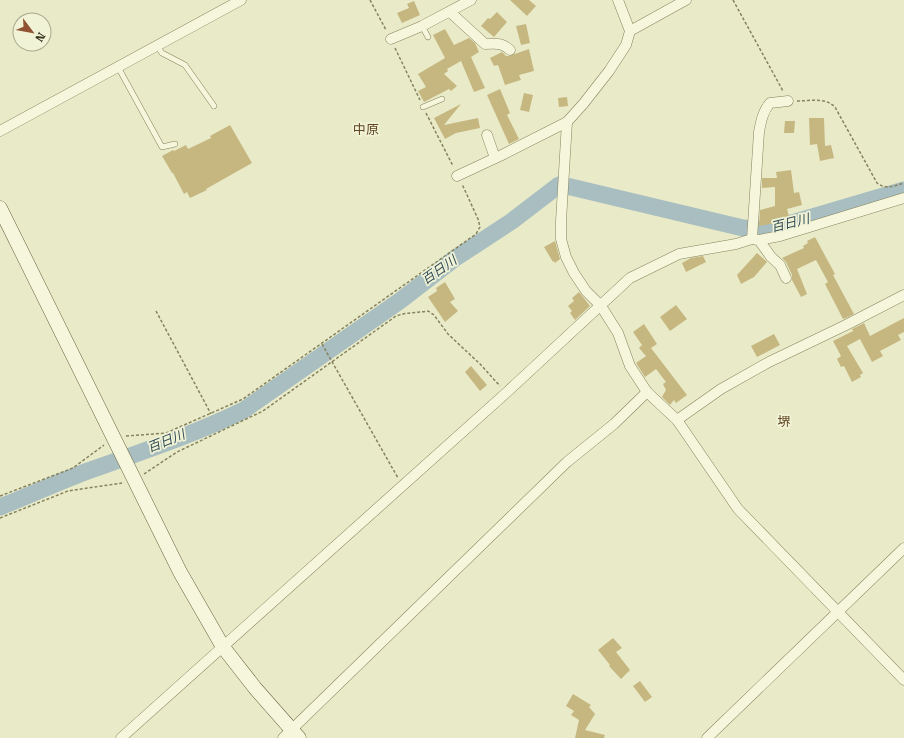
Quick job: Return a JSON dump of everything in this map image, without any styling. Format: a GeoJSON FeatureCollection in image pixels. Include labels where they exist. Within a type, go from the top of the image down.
{"type":"FeatureCollection","features":[{"type":"Feature","properties":{"kind":"street"},"geometry":{"type":"LineString","coordinates":[[0,131],[241,0]]}},
{"type":"Feature","properties":{"kind":"street"},"geometry":{"type":"LineString","coordinates":[[391,39],[422,26],[471,0]]}},
{"type":"Feature","properties":{"kind":"street"},"geometry":{"type":"LineString","coordinates":[[458,176],[567,122],[584,104],[609,71],[626,45],[630,31],[618,0]]}},
{"type":"Feature","properties":{"kind":"street"},"geometry":{"type":"LineString","coordinates":[[630,31],[686,0]]}},
{"type":"Feature","properties":{"kind":"street"},"geometry":{"type":"LineString","coordinates":[[450,12],[485,44],[501,44],[510,50]]}},
{"type":"Feature","properties":{"kind":"street"},"geometry":{"type":"LineString","coordinates":[[786,278],[780,265],[754,234],[759,132],[761,122],[765,109],[770,103],[788,101]]}},
{"type":"Feature","properties":{"kind":"street"},"geometry":{"type":"LineString","coordinates":[[567,122],[561,239],[566,257],[574,273],[586,291],[601,306],[618,333],[630,366],[647,392],[677,420],[738,509],[904,680]]}},
{"type":"Feature","properties":{"kind":"street"},"geometry":{"type":"LineString","coordinates":[[487,135],[495,158]]}},
{"type":"Feature","properties":{"kind":"street"},"geometry":{"type":"LineString","coordinates":[[121,738],[402,487],[630,278],[670,263],[679,254],[736,244],[754,234],[780,236],[904,198]]}},
{"type":"Feature","properties":{"kind":"street"},"geometry":{"type":"LineString","coordinates":[[0,208],[180,572],[223,647],[291,735],[566,462],[614,424],[647,392]]}},
{"type":"Feature","properties":{"kind":"street"},"geometry":{"type":"LineString","coordinates":[[677,420],[721,389],[769,362],[904,295]]}},
{"type":"Feature","properties":{"kind":"street"},"geometry":{"type":"LineString","coordinates":[[707,738],[904,548]]}},
{"type":"Feature","properties":{"kind":"lane"},"geometry":{"type":"LineString","coordinates":[[422,26],[428,37]]}},
{"type":"Feature","properties":{"kind":"lane"},"geometry":{"type":"LineString","coordinates":[[157,46],[162,53],[185,65],[214,106]]}},
{"type":"Feature","properties":{"kind":"lane"},"geometry":{"type":"LineString","coordinates":[[118,67],[162,147],[175,144]]}},
{"type":"Feature","properties":{"kind":"lane"},"geometry":{"type":"LineString","coordinates":[[423,107],[442,99]]}},
{"type":"Feature","properties":{"kind":"path"},"geometry":{"type":"LineString","coordinates":[[0,496],[73,468],[98,449],[116,443],[128,436],[166,433],[211,414],[243,398],[322,344],[476,234],[480,228],[478,219],[391,39],[370,0]]}},
{"type":"Feature","properties":{"kind":"path"},"geometry":{"type":"LineString","coordinates":[[733,0],[788,101],[824,100],[830,102],[835,107],[877,183],[882,186],[889,187],[904,183]]}},
{"type":"Feature","properties":{"kind":"path"},"geometry":{"type":"LineString","coordinates":[[0,518],[68,491],[133,476],[177,452],[263,411],[396,316],[406,313],[418,313],[428,310],[434,315],[448,334],[480,364],[506,393]]}},
{"type":"Feature","properties":{"kind":"path"},"geometry":{"type":"LineString","coordinates":[[156,311],[211,414]]}},
{"type":"Feature","properties":{"kind":"path"},"geometry":{"type":"LineString","coordinates":[[322,344],[402,487]]}},
{"type":"Feature","properties":{"kind":"building"},"geometry":{"type":"Polygon","coordinates":[[[510,0],[529,0],[536,6],[527,16],[510,0]]]}},
{"type":"Feature","properties":{"kind":"building"},"geometry":{"type":"Polygon","coordinates":[[[414,1],[420,15],[402,23],[397,13],[409,8],[407,4],[414,1]]]}},
{"type":"Feature","properties":{"kind":"building"},"geometry":{"type":"Polygon","coordinates":[[[497,12],[507,22],[494,37],[481,26],[488,18],[490,19],[497,12]]]}},
{"type":"Feature","properties":{"kind":"building"},"geometry":{"type":"Polygon","coordinates":[[[526,24],[530,43],[521,45],[516,26],[526,24]]]}},
{"type":"Feature","properties":{"kind":"building"},"geometry":{"type":"Polygon","coordinates":[[[445,29],[454,45],[469,38],[475,43],[479,52],[471,57],[485,88],[474,92],[461,61],[447,69],[448,71],[444,74],[457,86],[451,91],[449,89],[424,102],[418,91],[426,87],[418,74],[445,58],[433,35],[445,29]]]}},
{"type":"Feature","properties":{"kind":"building"},"geometry":{"type":"Polygon","coordinates":[[[529,49],[534,71],[519,75],[521,80],[505,85],[498,65],[494,66],[490,58],[502,52],[506,56],[509,56],[529,49]]]}},
{"type":"Feature","properties":{"kind":"building"},"geometry":{"type":"Polygon","coordinates":[[[500,89],[510,113],[507,115],[519,139],[509,144],[487,95],[500,89]]]}},
{"type":"Feature","properties":{"kind":"building"},"geometry":{"type":"Polygon","coordinates":[[[524,93],[533,95],[529,112],[520,110],[524,93]]]}},
{"type":"Feature","properties":{"kind":"building"},"geometry":{"type":"Polygon","coordinates":[[[567,97],[568,106],[559,107],[558,98],[567,97]]]}},
{"type":"Feature","properties":{"kind":"building"},"geometry":{"type":"Polygon","coordinates":[[[461,104],[444,125],[478,118],[480,128],[456,133],[445,139],[434,118],[461,104]]]}},
{"type":"Feature","properties":{"kind":"building"},"geometry":{"type":"Polygon","coordinates":[[[809,118],[824,118],[825,146],[831,145],[834,158],[820,161],[817,144],[810,145],[809,118]]]}},
{"type":"Feature","properties":{"kind":"building"},"geometry":{"type":"Polygon","coordinates":[[[785,121],[795,121],[794,133],[784,133],[785,121]]]}},
{"type":"Feature","properties":{"kind":"building"},"geometry":{"type":"Polygon","coordinates":[[[230,125],[252,163],[206,189],[207,190],[190,198],[187,192],[184,194],[162,156],[186,145],[188,149],[211,138],[210,136],[230,125]]]}},
{"type":"Feature","properties":{"kind":"building"},"geometry":{"type":"Polygon","coordinates":[[[791,170],[794,193],[799,192],[802,205],[787,209],[790,220],[759,226],[760,210],[775,206],[775,187],[762,188],[762,178],[777,178],[776,172],[791,170]]]}},
{"type":"Feature","properties":{"kind":"building"},"geometry":{"type":"Polygon","coordinates":[[[815,237],[854,314],[846,318],[843,319],[825,284],[828,282],[816,260],[797,269],[807,294],[801,297],[792,280],[792,275],[786,262],[782,258],[804,248],[803,246],[808,243],[807,241],[815,237]]]}},
{"type":"Feature","properties":{"kind":"building"},"geometry":{"type":"Polygon","coordinates":[[[555,241],[560,259],[555,263],[544,247],[555,241]]]}},
{"type":"Feature","properties":{"kind":"building"},"geometry":{"type":"Polygon","coordinates":[[[757,253],[767,262],[754,277],[741,284],[737,275],[757,253]]]}},
{"type":"Feature","properties":{"kind":"building"},"geometry":{"type":"Polygon","coordinates":[[[703,256],[706,262],[686,272],[682,263],[691,258],[703,256]]]}},
{"type":"Feature","properties":{"kind":"building"},"geometry":{"type":"Polygon","coordinates":[[[445,282],[455,299],[450,302],[458,311],[445,322],[428,297],[437,291],[436,288],[445,282]]]}},
{"type":"Feature","properties":{"kind":"building"},"geometry":{"type":"Polygon","coordinates":[[[579,292],[590,306],[575,320],[570,313],[572,311],[568,306],[574,301],[572,298],[579,292]]]}},
{"type":"Feature","properties":{"kind":"building"},"geometry":{"type":"Polygon","coordinates":[[[676,305],[687,319],[670,331],[660,317],[676,305]]]}},
{"type":"Feature","properties":{"kind":"building"},"geometry":{"type":"Polygon","coordinates":[[[904,318],[904,332],[898,335],[901,340],[880,351],[883,356],[872,362],[860,339],[847,346],[863,373],[860,375],[861,377],[852,382],[844,366],[841,367],[837,359],[841,356],[833,341],[853,331],[852,329],[864,323],[870,336],[904,318]]]}},
{"type":"Feature","properties":{"kind":"building"},"geometry":{"type":"Polygon","coordinates":[[[644,324],[657,344],[651,348],[687,395],[676,403],[674,400],[670,405],[662,397],[666,390],[663,384],[666,382],[656,369],[645,377],[636,363],[646,356],[639,348],[642,345],[633,332],[644,324]]]}},
{"type":"Feature","properties":{"kind":"building"},"geometry":{"type":"Polygon","coordinates":[[[774,334],[780,345],[757,357],[751,346],[774,334]]]}},
{"type":"Feature","properties":{"kind":"building"},"geometry":{"type":"Polygon","coordinates":[[[471,366],[487,385],[480,391],[465,372],[471,366]]]}},
{"type":"Feature","properties":{"kind":"building"},"geometry":{"type":"Polygon","coordinates":[[[613,638],[622,648],[616,652],[630,670],[621,679],[609,666],[610,665],[598,650],[613,638]]]}},
{"type":"Feature","properties":{"kind":"building"},"geometry":{"type":"Polygon","coordinates":[[[640,681],[652,697],[645,702],[633,686],[640,681]]]}},
{"type":"Feature","properties":{"kind":"building"},"geometry":{"type":"Polygon","coordinates":[[[573,694],[591,705],[589,707],[595,714],[585,730],[605,735],[604,738],[575,738],[579,720],[571,715],[574,711],[566,706],[573,694]]]}},
{"type":"Feature","properties":{"kind":"waterway","name":"百日川"},"geometry":{"type":"LineString","coordinates":[[0,507],[85,472],[185,436],[244,410],[401,300],[454,259],[512,221],[559,185],[743,228],[759,230],[775,228],[904,190]]}},
{"type":"Feature","properties":{"kind":"district","name":"中原"},"geometry":{"type":"Point","coordinates":[366,129]}},
{"type":"Feature","properties":{"kind":"district","name":"堺"},"geometry":{"type":"Point","coordinates":[784,421]}}]}
